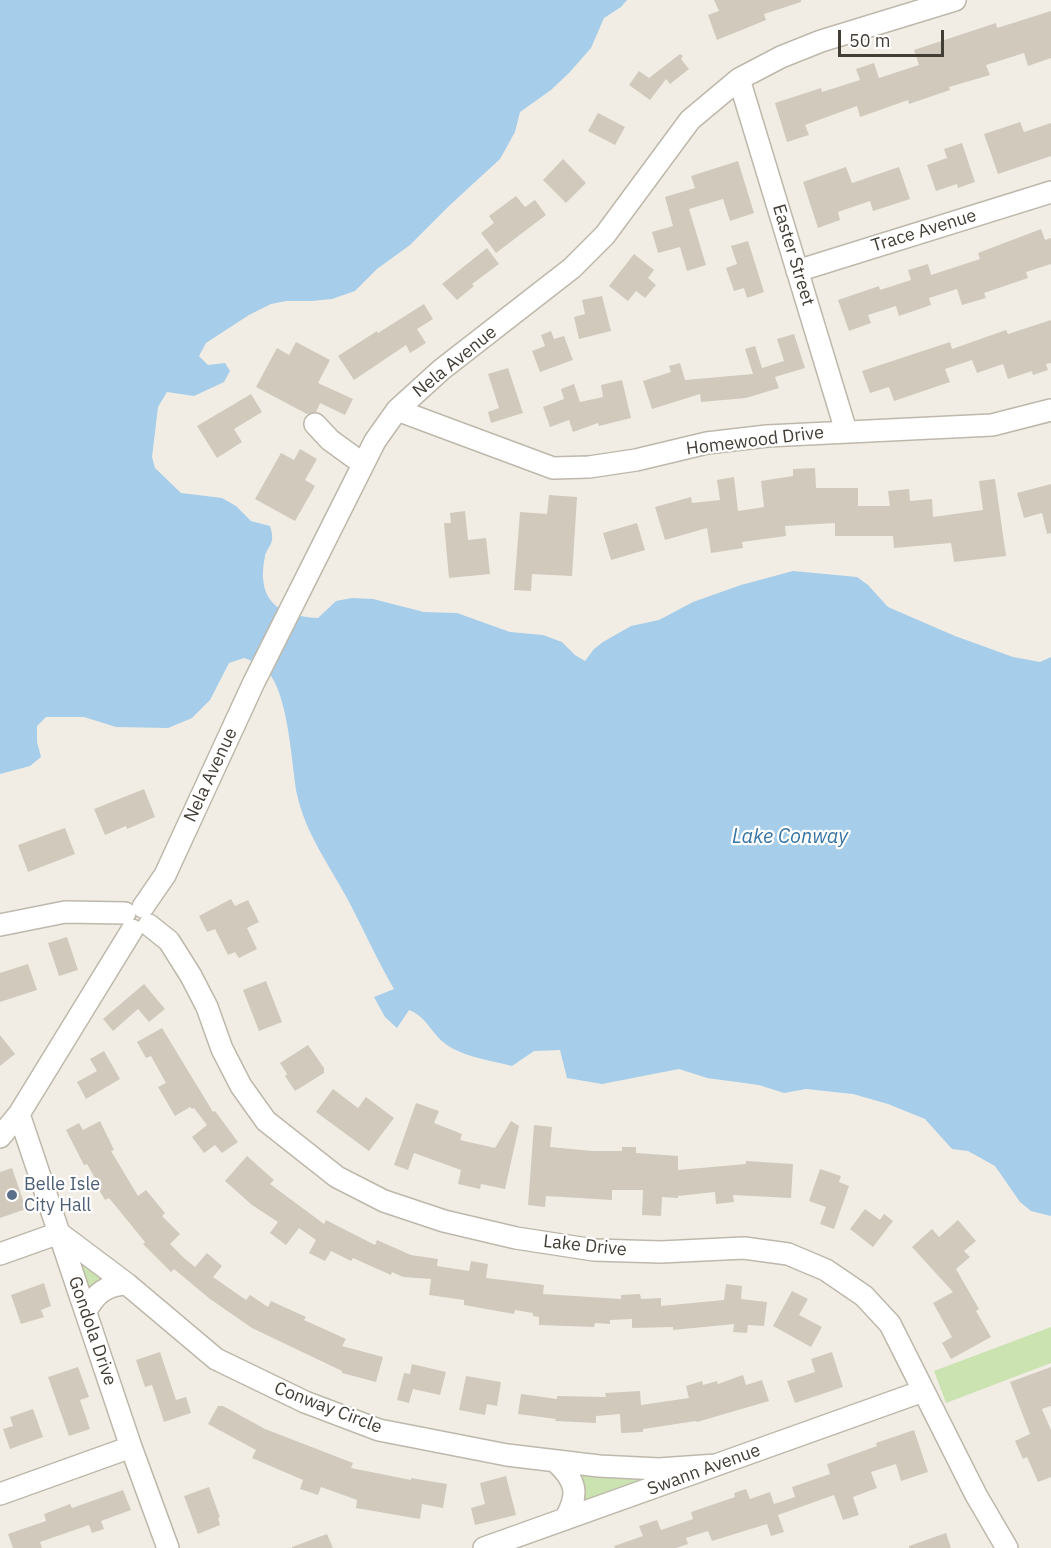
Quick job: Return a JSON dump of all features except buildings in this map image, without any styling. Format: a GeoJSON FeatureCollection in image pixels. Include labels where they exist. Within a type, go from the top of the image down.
{"type":"FeatureCollection","features":[{"type":"Feature","properties":{"kind":"street","name":"Nela Avenue"},"geometry":{"type":"LineString","coordinates":[[0,1137],[19,1114],[165,875],[254,682],[375,441],[397,410],[441,370],[572,268],[605,235],[690,120],[739,79],[781,57],[821,41],[955,0]]}},
{"type":"Feature","properties":{"kind":"street","name":"Easter Street"},"geometry":{"type":"LineString","coordinates":[[739,79],[846,431]]}},
{"type":"Feature","properties":{"kind":"street","name":"Trace Avenue"},"geometry":{"type":"LineString","coordinates":[[797,271],[1051,192]]}},
{"type":"Feature","properties":{"kind":"street","name":"Homewood Drive"},"geometry":{"type":"LineString","coordinates":[[397,410],[554,468],[589,467],[636,460],[707,443],[767,436],[992,425],[1051,410]]}},
{"type":"Feature","properties":{"kind":"street"},"geometry":{"type":"LineString","coordinates":[[315,424],[330,441],[363,464]]}},
{"type":"Feature","properties":{"kind":"street"},"geometry":{"type":"LineString","coordinates":[[0,925],[65,912],[137,919]]}},
{"type":"Feature","properties":{"kind":"street","name":"Lake Drive"},"geometry":{"type":"LineString","coordinates":[[137,919],[169,941],[191,976],[207,1008],[222,1048],[241,1086],[266,1121],[336,1177],[384,1201],[444,1221],[516,1238],[594,1250],[661,1252],[744,1248],[788,1254],[826,1270],[864,1296],[890,1324],[976,1495],[1007,1548]]}},
{"type":"Feature","properties":{"kind":"street","name":"Gondola Drive"},"geometry":{"type":"LineString","coordinates":[[19,1114],[131,1447],[168,1548]]}},
{"type":"Feature","properties":{"kind":"street"},"geometry":{"type":"LineString","coordinates":[[0,1254],[59,1233]]}},
{"type":"Feature","properties":{"kind":"street","name":"Conway Circle"},"geometry":{"type":"LineString","coordinates":[[59,1233],[127,1284],[216,1359],[305,1402],[379,1430],[507,1455],[599,1466],[659,1469],[716,1465]]}},
{"type":"Feature","properties":{"kind":"street"},"geometry":{"type":"LineString","coordinates":[[86,1311],[92,1299],[102,1290],[113,1285],[127,1284]]}},
{"type":"Feature","properties":{"kind":"street","name":"Swann Avenue"},"geometry":{"type":"LineString","coordinates":[[484,1548],[923,1391]]}},
{"type":"Feature","properties":{"kind":"street"},"geometry":{"type":"LineString","coordinates":[[0,1494],[131,1447]]}},
{"type":"Feature","properties":{"kind":"street"},"geometry":{"type":"LineString","coordinates":[[555,1461],[567,1471],[573,1482],[573,1506],[565,1519]]}},
{"type":"Feature","properties":{"kind":"green space"},"geometry":{"type":"Polygon","coordinates":[[[71,1245],[110,1278],[89,1295],[71,1245]]]}},
{"type":"Feature","properties":{"kind":"green space"},"geometry":{"type":"Polygon","coordinates":[[[1051,1327],[1051,1363],[946,1403],[934,1371],[1051,1327]]]}},
{"type":"Feature","properties":{"kind":"green space"},"geometry":{"type":"Polygon","coordinates":[[[578,1472],[658,1476],[579,1508],[578,1472]]]}},
{"type":"Feature","properties":{"kind":"water","name":"Lake Conway"},"geometry":{"type":"Polygon","coordinates":[[[0,0],[627,0],[621,7],[604,18],[591,48],[569,73],[551,90],[520,112],[515,132],[500,159],[410,245],[377,269],[355,291],[332,299],[271,304],[249,315],[206,343],[199,356],[208,365],[225,363],[230,371],[224,382],[194,396],[167,392],[158,407],[152,457],[155,468],[181,493],[222,498],[236,506],[251,521],[270,526],[272,541],[266,554],[263,571],[267,594],[281,609],[304,617],[318,618],[336,601],[352,598],[373,599],[424,612],[457,613],[510,632],[543,635],[562,642],[585,661],[603,642],[631,626],[659,620],[693,602],[741,585],[793,571],[857,577],[868,585],[888,607],[955,636],[1013,657],[1040,662],[1051,657],[1051,1216],[1031,1211],[1020,1202],[995,1166],[968,1151],[952,1149],[925,1119],[888,1104],[853,1094],[806,1089],[784,1093],[759,1085],[707,1078],[679,1069],[602,1084],[567,1078],[560,1050],[534,1051],[512,1066],[457,1051],[442,1041],[423,1020],[409,1010],[397,1028],[385,1017],[374,997],[394,989],[312,836],[301,808],[287,725],[278,689],[270,675],[255,662],[244,658],[229,663],[210,700],[192,718],[168,728],[116,727],[84,717],[46,717],[37,726],[37,742],[41,757],[30,766],[0,774],[0,0]]]}},
{"type":"Feature","properties":{"kind":"place","name":"Belle Isle City Hall"},"geometry":{"type":"Point","coordinates":[12,1195]}}]}
